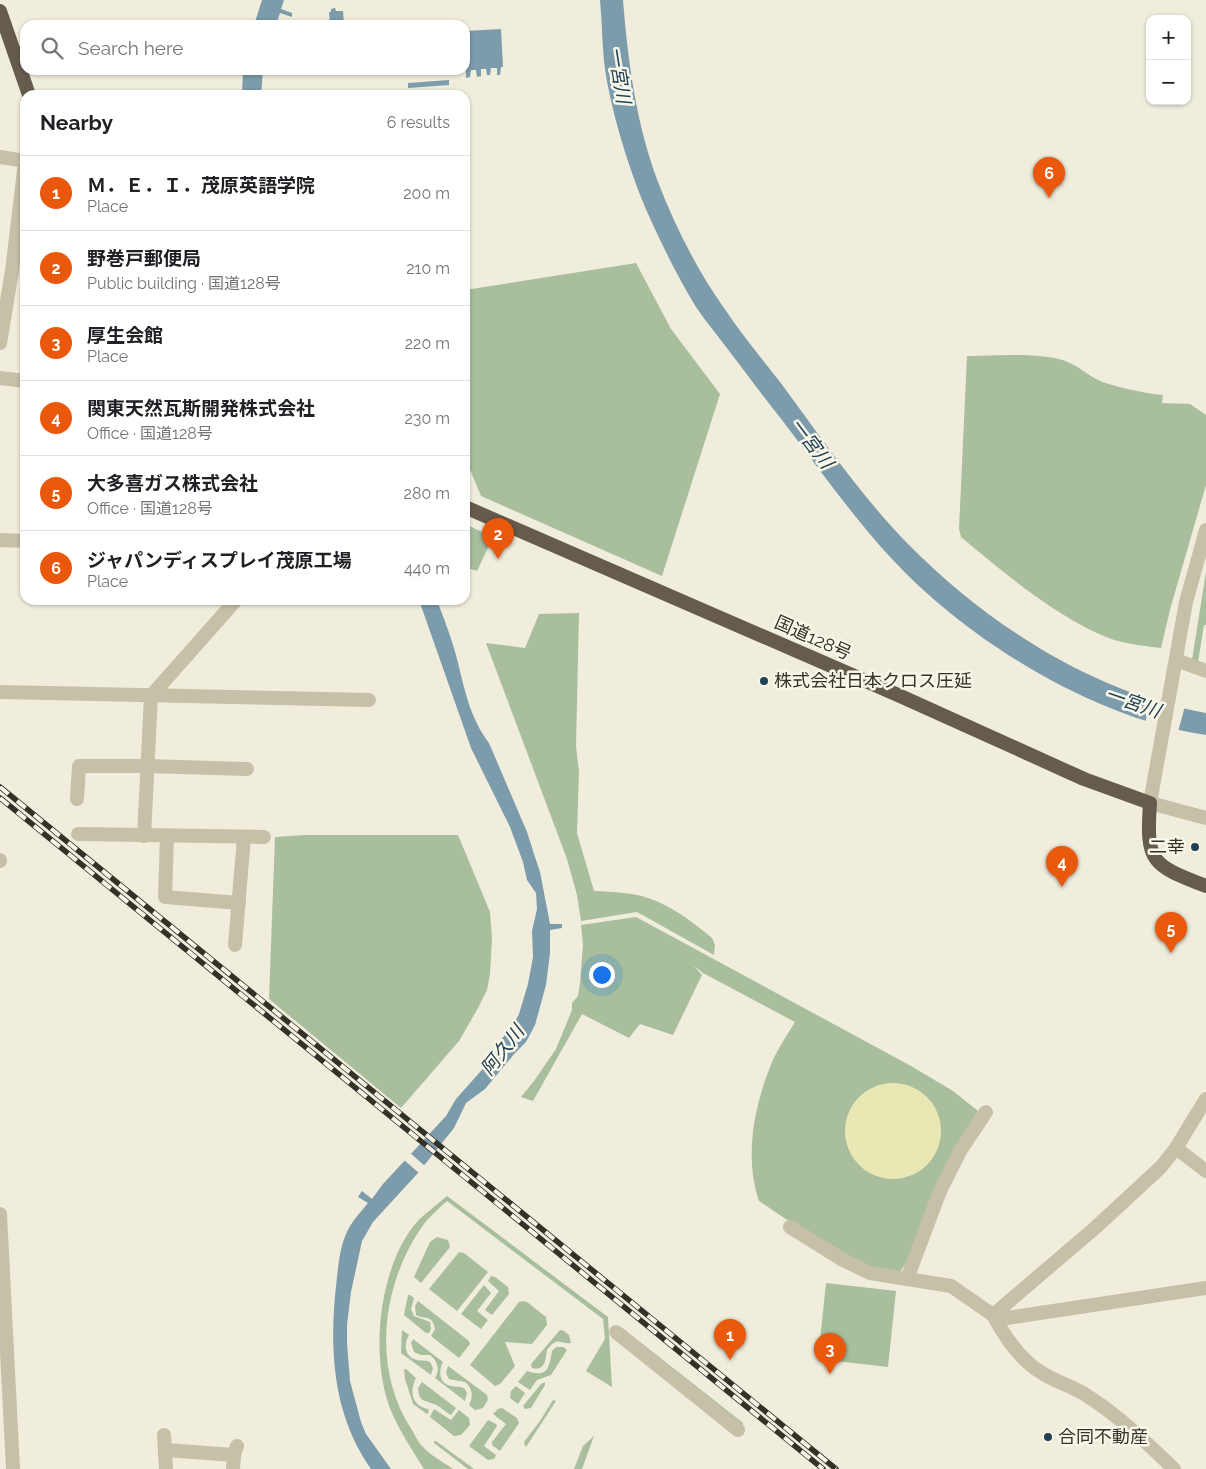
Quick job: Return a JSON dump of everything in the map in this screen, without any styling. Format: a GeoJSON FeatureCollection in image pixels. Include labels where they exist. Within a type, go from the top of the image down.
{"type":"FeatureCollection","features":[{"type":"Feature","properties":{"kind":"highway"},"geometry":{"type":"LineString","coordinates":[[0,11],[20,69]]}},
{"type":"Feature","properties":{"kind":"highway"},"geometry":{"type":"LineString","coordinates":[[22,75],[27,90]]}},
{"type":"Feature","properties":{"kind":"highway","name":"国道128号"},"geometry":{"type":"LineString","coordinates":[[470,509],[1084,778],[1150,803]]}},
{"type":"Feature","properties":{"kind":"highway"},"geometry":{"type":"LineString","coordinates":[[1150,803],[1149,842],[1150,848],[1160,864],[1174,874],[1206,886]]}},
{"type":"Feature","properties":{"kind":"street"},"geometry":{"type":"LineString","coordinates":[[0,157],[20,160]]}},
{"type":"Feature","properties":{"kind":"street"},"geometry":{"type":"LineString","coordinates":[[0,344],[11,279],[20,203]]}},
{"type":"Feature","properties":{"kind":"street"},"geometry":{"type":"LineString","coordinates":[[0,378],[20,380]]}},
{"type":"Feature","properties":{"kind":"street"},"geometry":{"type":"LineString","coordinates":[[1206,530],[1186,602],[1150,803],[1206,818]]}},
{"type":"Feature","properties":{"kind":"street"},"geometry":{"type":"LineString","coordinates":[[0,540],[20,541]]}},
{"type":"Feature","properties":{"kind":"street"},"geometry":{"type":"LineString","coordinates":[[144,836],[151,696],[232,605]]}},
{"type":"Feature","properties":{"kind":"street"},"geometry":{"type":"LineString","coordinates":[[1175,664],[1206,670]]}},
{"type":"Feature","properties":{"kind":"street"},"geometry":{"type":"LineString","coordinates":[[0,692],[369,700]]}},
{"type":"Feature","properties":{"kind":"street"},"geometry":{"type":"LineString","coordinates":[[77,798],[79,766],[247,769]]}},
{"type":"Feature","properties":{"kind":"street"},"geometry":{"type":"LineString","coordinates":[[78,834],[264,837]]}},
{"type":"Feature","properties":{"kind":"street"},"geometry":{"type":"LineString","coordinates":[[167,836],[165,897],[239,902]]}},
{"type":"Feature","properties":{"kind":"street"},"geometry":{"type":"LineString","coordinates":[[235,945],[244,837]]}},
{"type":"Feature","properties":{"kind":"street"},"geometry":{"type":"LineString","coordinates":[[994,1315],[1095,1228],[1161,1167],[1176,1148],[1206,1099]]}},
{"type":"Feature","properties":{"kind":"street"},"geometry":{"type":"LineString","coordinates":[[907,1279],[944,1183],[960,1151],[986,1112]]}},
{"type":"Feature","properties":{"kind":"street"},"geometry":{"type":"LineString","coordinates":[[1176,1148],[1206,1171]]}},
{"type":"Feature","properties":{"kind":"street"},"geometry":{"type":"LineString","coordinates":[[0,1214],[13,1469]]}},
{"type":"Feature","properties":{"kind":"street"},"geometry":{"type":"LineString","coordinates":[[790,1227],[843,1260],[870,1273],[950,1286],[994,1315],[1007,1318],[1206,1288]]}},
{"type":"Feature","properties":{"kind":"street"},"geometry":{"type":"LineString","coordinates":[[994,1315],[1010,1342],[1025,1361],[1041,1373],[1086,1395],[1133,1431],[1174,1469]]}},
{"type":"Feature","properties":{"kind":"street"},"geometry":{"type":"LineString","coordinates":[[616,1332],[738,1430]]}},
{"type":"Feature","properties":{"kind":"street"},"geometry":{"type":"LineString","coordinates":[[164,1434],[166,1469]]}},
{"type":"Feature","properties":{"kind":"street"},"geometry":{"type":"LineString","coordinates":[[165,1450],[235,1450],[233,1469]]}},
{"type":"Feature","properties":{"kind":"shaded area"},"geometry":{"type":"Polygon","coordinates":[[[636,263],[671,329],[720,394],[662,576],[481,496],[470,469],[470,289],[636,263]]]}},
{"type":"Feature","properties":{"kind":"shaded area"},"geometry":{"type":"Polygon","coordinates":[[[1020,355],[1060,359],[1102,382],[1163,395],[1162,403],[1190,404],[1206,415],[1206,485],[1171,606],[1161,648],[1129,644],[1111,639],[1072,620],[1033,594],[961,537],[959,529],[967,356],[1020,355]]]}},
{"type":"Feature","properties":{"kind":"shaded area"},"geometry":{"type":"Polygon","coordinates":[[[470,526],[493,537],[477,571],[470,569],[470,526]]]}},
{"type":"Feature","properties":{"kind":"shaded area"},"geometry":{"type":"Polygon","coordinates":[[[1206,572],[1206,625],[1204,625],[1198,662],[1192,660],[1206,572]]]}},
{"type":"Feature","properties":{"kind":"shaded area"},"geometry":{"type":"Polygon","coordinates":[[[579,613],[576,746],[579,772],[577,833],[594,891],[635,895],[665,905],[690,920],[712,938],[715,945],[714,955],[637,912],[581,921],[577,895],[567,859],[486,643],[525,648],[539,614],[579,613]]]}},
{"type":"Feature","properties":{"kind":"shaded area"},"geometry":{"type":"Polygon","coordinates":[[[305,835],[458,835],[490,912],[492,938],[487,990],[459,1041],[401,1108],[269,999],[275,837],[305,835]]]}},
{"type":"Feature","properties":{"kind":"shaded area"},"geometry":{"type":"Polygon","coordinates":[[[636,917],[911,1066],[953,1091],[978,1111],[956,1146],[906,1263],[900,1272],[870,1267],[814,1238],[759,1201],[752,1166],[753,1131],[756,1113],[772,1062],[795,1022],[703,973],[694,966],[702,975],[673,1035],[640,1024],[629,1038],[582,1014],[533,1101],[521,1097],[556,1049],[572,1010],[572,1003],[578,996],[583,944],[581,925],[636,917]]]}},
{"type":"Feature","properties":{"kind":"shaded area"},"geometry":{"type":"Polygon","coordinates":[[[447,1196],[608,1317],[612,1387],[586,1371],[605,1339],[603,1319],[447,1201],[424,1224],[407,1251],[397,1276],[390,1302],[386,1329],[391,1381],[399,1407],[425,1449],[453,1469],[424,1469],[395,1420],[385,1391],[379,1341],[381,1315],[393,1264],[403,1242],[416,1223],[447,1196]]]}},
{"type":"Feature","properties":{"kind":"shaded area"},"geometry":{"type":"Polygon","coordinates":[[[437,1237],[448,1240],[450,1247],[421,1283],[414,1277],[430,1242],[437,1237]]]}},
{"type":"Feature","properties":{"kind":"shaded area"},"geometry":{"type":"Polygon","coordinates":[[[459,1252],[464,1253],[488,1272],[457,1311],[429,1289],[459,1252]]]}},
{"type":"Feature","properties":{"kind":"shaded area"},"geometry":{"type":"Polygon","coordinates":[[[491,1276],[508,1287],[509,1294],[492,1315],[485,1310],[499,1291],[488,1281],[491,1276]]]}},
{"type":"Feature","properties":{"kind":"shaded area"},"geometry":{"type":"Polygon","coordinates":[[[826,1283],[896,1291],[888,1367],[818,1359],[826,1283]]]}},
{"type":"Feature","properties":{"kind":"shaded area"},"geometry":{"type":"Polygon","coordinates":[[[484,1285],[491,1293],[477,1311],[488,1320],[481,1329],[461,1314],[484,1285]]]}},
{"type":"Feature","properties":{"kind":"shaded area"},"geometry":{"type":"Polygon","coordinates":[[[408,1295],[414,1298],[411,1309],[414,1316],[430,1322],[431,1329],[429,1333],[426,1333],[404,1315],[408,1295]]]}},
{"type":"Feature","properties":{"kind":"shaded area"},"geometry":{"type":"Polygon","coordinates":[[[418,1301],[469,1341],[470,1344],[459,1358],[431,1336],[435,1329],[434,1324],[428,1318],[416,1315],[415,1306],[418,1301]]]}},
{"type":"Feature","properties":{"kind":"shaded area"},"geometry":{"type":"Polygon","coordinates":[[[523,1301],[546,1317],[547,1325],[532,1344],[505,1342],[515,1366],[500,1384],[495,1386],[470,1365],[519,1302],[523,1301]]]}},
{"type":"Feature","properties":{"kind":"shaded area"},"geometry":{"type":"Polygon","coordinates":[[[621,1327],[743,1423],[743,1425],[620,1329],[621,1327]]]}},
{"type":"Feature","properties":{"kind":"shaded area"},"geometry":{"type":"Polygon","coordinates":[[[402,1330],[409,1335],[406,1350],[410,1356],[417,1360],[430,1362],[433,1368],[431,1375],[401,1353],[402,1330]]]}},
{"type":"Feature","properties":{"kind":"shaded area"},"geometry":{"type":"Polygon","coordinates":[[[560,1330],[569,1335],[571,1343],[554,1343],[547,1350],[544,1364],[540,1368],[532,1368],[531,1364],[560,1330]]]}},
{"type":"Feature","properties":{"kind":"shaded area"},"geometry":{"type":"Polygon","coordinates":[[[413,1339],[443,1362],[440,1372],[442,1379],[451,1386],[464,1388],[467,1393],[465,1401],[435,1378],[438,1369],[435,1360],[430,1355],[421,1355],[414,1352],[411,1343],[413,1339]]]}},
{"type":"Feature","properties":{"kind":"shaded area"},"geometry":{"type":"Polygon","coordinates":[[[556,1347],[563,1347],[567,1350],[551,1375],[537,1380],[530,1390],[518,1382],[527,1371],[539,1373],[546,1370],[552,1351],[556,1347]]]}},
{"type":"Feature","properties":{"kind":"shaded area"},"geometry":{"type":"Polygon","coordinates":[[[448,1366],[487,1395],[488,1400],[483,1408],[475,1410],[469,1405],[472,1392],[465,1382],[449,1379],[446,1373],[448,1366]]]}},
{"type":"Feature","properties":{"kind":"shaded area"},"geometry":{"type":"Polygon","coordinates":[[[404,1369],[416,1378],[413,1397],[418,1405],[428,1409],[429,1412],[427,1414],[413,1404],[405,1379],[404,1369]]]}},
{"type":"Feature","properties":{"kind":"shaded area"},"geometry":{"type":"Polygon","coordinates":[[[422,1382],[456,1408],[451,1415],[421,1398],[418,1388],[422,1382]]]}},
{"type":"Feature","properties":{"kind":"shaded area"},"geometry":{"type":"Polygon","coordinates":[[[545,1382],[531,1408],[525,1409],[523,1406],[541,1384],[545,1382]]]}},
{"type":"Feature","properties":{"kind":"shaded area"},"geometry":{"type":"Polygon","coordinates":[[[516,1386],[525,1393],[518,1404],[510,1398],[511,1391],[516,1386]]]}},
{"type":"Feature","properties":{"kind":"shaded area"},"geometry":{"type":"Polygon","coordinates":[[[553,1400],[556,1401],[526,1447],[524,1442],[553,1400]]]}},
{"type":"Feature","properties":{"kind":"shaded area"},"geometry":{"type":"Polygon","coordinates":[[[502,1408],[517,1418],[519,1423],[500,1451],[492,1445],[492,1442],[506,1424],[493,1414],[502,1408]]]}},
{"type":"Feature","properties":{"kind":"shaded area"},"geometry":{"type":"Polygon","coordinates":[[[434,1409],[451,1420],[459,1410],[469,1418],[470,1425],[461,1435],[454,1436],[430,1417],[434,1409]]]}},
{"type":"Feature","properties":{"kind":"shaded area"},"geometry":{"type":"Polygon","coordinates":[[[488,1420],[497,1426],[484,1446],[496,1455],[494,1459],[488,1460],[469,1446],[488,1420]]]}},
{"type":"Feature","properties":{"kind":"shaded area"},"geometry":{"type":"Polygon","coordinates":[[[594,1436],[582,1469],[574,1469],[583,1446],[594,1436]]]}},
{"type":"Feature","properties":{"kind":"shaded area"},"geometry":{"type":"Polygon","coordinates":[[[434,1441],[474,1469],[468,1469],[434,1443],[434,1441]]]}},
{"type":"Feature","properties":{"kind":"sand"},"geometry":{"type":"Polygon","coordinates":[[[893,1083],[911,1087],[927,1097],[937,1113],[941,1131],[937,1149],[927,1165],[911,1175],[893,1179],[875,1175],[859,1165],[849,1149],[845,1131],[849,1113],[859,1097],[875,1087],[893,1083]]]}},
{"type":"Feature","properties":{"kind":"water"},"geometry":{"type":"Polygon","coordinates":[[[262,0],[284,0],[281,9],[292,13],[292,17],[280,13],[278,20],[256,20],[262,0]]]}},
{"type":"Feature","properties":{"kind":"water","name":"一宮川"},"geometry":{"type":"Polygon","coordinates":[[[600,0],[623,0],[630,69],[650,160],[679,231],[696,263],[738,328],[874,507],[908,544],[939,573],[1007,627],[1044,651],[1083,672],[1123,689],[1164,703],[1206,713],[1206,735],[1164,726],[1121,712],[1078,694],[1036,672],[995,647],[958,619],[892,559],[863,526],[702,316],[669,258],[639,191],[615,116],[606,78],[600,0]]]}},
{"type":"Feature","properties":{"kind":"water"},"geometry":{"type":"Polygon","coordinates":[[[335,8],[336,11],[343,11],[344,20],[330,20],[329,12],[331,12],[331,9],[335,8]]]}},
{"type":"Feature","properties":{"kind":"water"},"geometry":{"type":"Polygon","coordinates":[[[501,29],[503,67],[501,67],[500,75],[497,75],[497,68],[491,68],[490,75],[487,75],[486,69],[481,69],[481,76],[477,77],[476,70],[471,70],[470,77],[466,78],[466,75],[470,75],[470,31],[501,29]]]}},
{"type":"Feature","properties":{"kind":"water"},"geometry":{"type":"Polygon","coordinates":[[[243,75],[263,75],[261,90],[242,90],[243,75]]]}},
{"type":"Feature","properties":{"kind":"water"},"geometry":{"type":"Polygon","coordinates":[[[449,80],[449,85],[408,88],[408,83],[449,80]]]}},
{"type":"Feature","properties":{"kind":"water","name":"阿久川"},"geometry":{"type":"Polygon","coordinates":[[[421,605],[439,605],[453,644],[472,713],[489,743],[527,832],[540,872],[550,924],[562,924],[562,928],[550,930],[550,953],[546,985],[535,1025],[526,1042],[485,1089],[466,1103],[454,1128],[418,1173],[373,1222],[362,1241],[351,1292],[347,1325],[350,1381],[366,1434],[391,1469],[371,1469],[358,1448],[341,1405],[334,1358],[333,1334],[336,1286],[344,1240],[350,1226],[368,1203],[358,1197],[362,1191],[372,1199],[383,1184],[446,1116],[456,1099],[488,1063],[498,1043],[512,1027],[519,1014],[528,984],[533,957],[532,931],[537,909],[536,893],[527,880],[523,862],[510,827],[471,748],[421,605]]]}},
{"type":"Feature","properties":{"kind":"pier"},"geometry":{"type":"Polygon","coordinates":[[[1151,696],[1185,706],[1178,732],[1145,724],[1151,696]]]}},
{"type":"Feature","properties":{"kind":"pier"},"geometry":{"type":"Polygon","coordinates":[[[409,1152],[426,1167],[420,1174],[403,1159],[409,1152]]]}},
{"type":"Feature","properties":{"kind":"railway"},"geometry":{"type":"LineString","coordinates":[[0,787],[836,1469]]}},
{"type":"Feature","properties":{"kind":"railway"},"geometry":{"type":"LineString","coordinates":[[0,798],[823,1469]]}},
{"type":"Feature","properties":{"kind":"place","name":"ジャパンディスプレイ茂原工場"},"geometry":{"type":"Point","coordinates":[1049,198]}},
{"type":"Feature","properties":{"kind":"place","name":"野巻戸郵便局"},"geometry":{"type":"Point","coordinates":[498,559]}},
{"type":"Feature","properties":{"kind":"place","name":"株式会社日本クロス圧延"},"geometry":{"type":"Point","coordinates":[764,681]}},
{"type":"Feature","properties":{"kind":"place","name":"二幸"},"geometry":{"type":"Point","coordinates":[1195,847]}},
{"type":"Feature","properties":{"kind":"place","name":"関東天然瓦斯開発株式会社"},"geometry":{"type":"Point","coordinates":[1062,887]}},
{"type":"Feature","properties":{"kind":"place","name":"大多喜ガス株式会社"},"geometry":{"type":"Point","coordinates":[1171,953]}},
{"type":"Feature","properties":{"kind":"place","name":"Ｍ．Ｅ．Ｉ．茂原英語学院"},"geometry":{"type":"Point","coordinates":[730,1360]}},
{"type":"Feature","properties":{"kind":"place","name":"厚生会館"},"geometry":{"type":"Point","coordinates":[830,1374]}},
{"type":"Feature","properties":{"kind":"place","name":"合同不動産"},"geometry":{"type":"Point","coordinates":[1048,1437]}}]}
